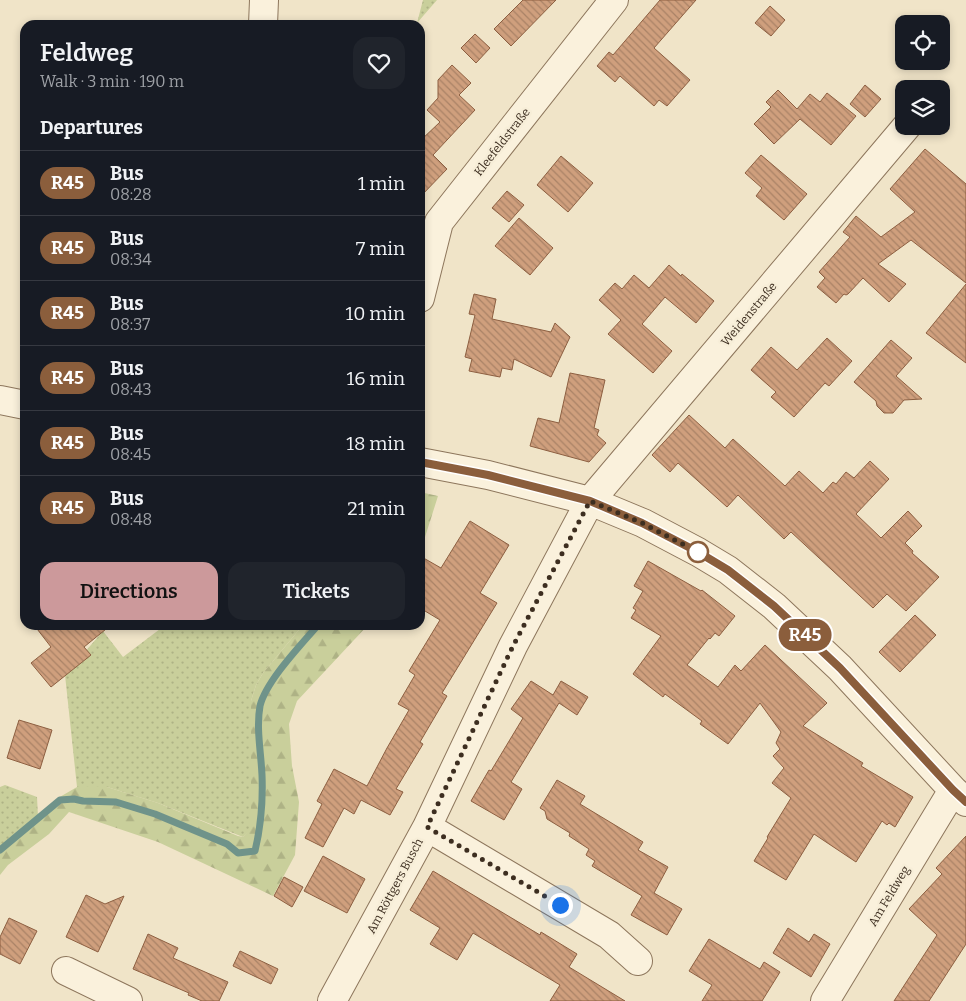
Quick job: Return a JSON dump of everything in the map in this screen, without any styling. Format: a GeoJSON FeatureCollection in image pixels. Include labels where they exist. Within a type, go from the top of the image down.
{"type":"FeatureCollection","features":[{"type":"Feature","properties":{"kind":"street"},"geometry":{"type":"LineString","coordinates":[[263,20],[264,0]]}},
{"type":"Feature","properties":{"kind":"street","name":"Kleefeldstraße"},"geometry":{"type":"LineString","coordinates":[[425,278],[439,222],[614,0]]}},
{"type":"Feature","properties":{"kind":"street","name":"Weidenstraße"},"geometry":{"type":"LineString","coordinates":[[590,501],[899,135]]}},
{"type":"Feature","properties":{"kind":"street"},"geometry":{"type":"LineString","coordinates":[[0,400],[20,404]]}},
{"type":"Feature","properties":{"kind":"street"},"geometry":{"type":"LineString","coordinates":[[425,463],[488,475],[590,501],[642,523],[728,570],[774,606],[840,668],[959,796]]}},
{"type":"Feature","properties":{"kind":"street","name":"Am Röttgers Busch"},"geometry":{"type":"LineString","coordinates":[[332,1001],[427,827],[513,646],[590,501]]}},
{"type":"Feature","properties":{"kind":"street","name":"Am Feldweg"},"geometry":{"type":"LineString","coordinates":[[825,1001],[959,796]]}},
{"type":"Feature","properties":{"kind":"street"},"geometry":{"type":"LineString","coordinates":[[427,827],[609,935],[638,961]]}},
{"type":"Feature","properties":{"kind":"street"},"geometry":{"type":"LineString","coordinates":[[66,971],[128,1001]]}},
{"type":"Feature","properties":{"kind":"green space"},"geometry":{"type":"Polygon","coordinates":[[[423,0],[437,0],[420,20],[418,20],[423,0]]]}},
{"type":"Feature","properties":{"kind":"green space"},"geometry":{"type":"Polygon","coordinates":[[[425,493],[438,496],[425,537],[425,493]]]}},
{"type":"Feature","properties":{"kind":"green space"},"geometry":{"type":"Polygon","coordinates":[[[159,630],[299,630],[263,673],[256,685],[251,701],[251,830],[243,837],[158,803],[107,787],[77,787],[65,675],[103,631],[123,657],[159,630]]]}},
{"type":"Feature","properties":{"kind":"green space"},"geometry":{"type":"Polygon","coordinates":[[[299,630],[363,630],[297,701],[289,724],[292,766],[299,802],[295,855],[273,896],[158,842],[69,812],[49,834],[8,865],[0,875],[0,848],[58,798],[77,787],[107,787],[158,803],[243,837],[251,829],[251,701],[256,685],[263,673],[299,630]]]}},
{"type":"Feature","properties":{"kind":"green space"},"geometry":{"type":"Polygon","coordinates":[[[5,785],[37,797],[38,817],[0,848],[0,787],[5,785]]]}},
{"type":"Feature","properties":{"kind":"building"},"geometry":{"type":"Polygon","coordinates":[[[523,0],[556,0],[511,46],[494,29],[523,0]]]}},
{"type":"Feature","properties":{"kind":"building"},"geometry":{"type":"Polygon","coordinates":[[[660,0],[696,0],[654,48],[690,80],[667,106],[659,100],[654,106],[620,76],[615,82],[597,66],[609,52],[613,55],[660,0]]]}},
{"type":"Feature","properties":{"kind":"building"},"geometry":{"type":"Polygon","coordinates":[[[770,6],[785,20],[771,36],[755,23],[770,6]]]}},
{"type":"Feature","properties":{"kind":"building"},"geometry":{"type":"Polygon","coordinates":[[[475,34],[490,48],[476,63],[461,48],[475,34]]]}},
{"type":"Feature","properties":{"kind":"building"},"geometry":{"type":"Polygon","coordinates":[[[452,65],[471,83],[459,95],[475,110],[433,155],[447,169],[425,192],[425,136],[440,122],[427,110],[438,98],[438,80],[452,65]]]}},
{"type":"Feature","properties":{"kind":"building"},"geometry":{"type":"Polygon","coordinates":[[[865,85],[881,99],[865,117],[850,104],[865,85]]]}},
{"type":"Feature","properties":{"kind":"building"},"geometry":{"type":"Polygon","coordinates":[[[778,90],[797,109],[810,94],[820,102],[827,93],[856,116],[831,145],[800,119],[774,144],[754,124],[771,107],[766,102],[778,90]]]}},
{"type":"Feature","properties":{"kind":"building"},"geometry":{"type":"Polygon","coordinates":[[[925,149],[966,184],[966,283],[911,240],[878,264],[906,284],[889,302],[863,278],[848,294],[844,294],[836,303],[817,287],[825,278],[819,272],[850,237],[843,232],[856,216],[881,237],[915,212],[890,189],[925,149]]]}},
{"type":"Feature","properties":{"kind":"building"},"geometry":{"type":"Polygon","coordinates":[[[761,155],[807,194],[784,220],[756,196],[762,188],[745,173],[761,155]]]}},
{"type":"Feature","properties":{"kind":"building"},"geometry":{"type":"Polygon","coordinates":[[[561,156],[593,183],[568,212],[537,185],[561,156]]]}},
{"type":"Feature","properties":{"kind":"building"},"geometry":{"type":"Polygon","coordinates":[[[507,191],[524,205],[509,222],[492,208],[507,191]]]}},
{"type":"Feature","properties":{"kind":"building"},"geometry":{"type":"Polygon","coordinates":[[[519,218],[553,248],[530,275],[495,246],[519,218]]]}},
{"type":"Feature","properties":{"kind":"building"},"geometry":{"type":"Polygon","coordinates":[[[669,265],[714,301],[696,323],[665,297],[642,324],[672,351],[653,373],[608,334],[621,320],[599,300],[615,283],[622,289],[634,275],[649,288],[669,265]]]}},
{"type":"Feature","properties":{"kind":"building"},"geometry":{"type":"Polygon","coordinates":[[[966,284],[966,363],[926,333],[966,284]]]}},
{"type":"Feature","properties":{"kind":"building"},"geometry":{"type":"Polygon","coordinates":[[[474,294],[496,299],[492,319],[551,332],[555,323],[570,337],[551,377],[514,359],[512,370],[502,368],[500,377],[469,371],[472,359],[465,357],[475,315],[469,314],[474,294]]]}},
{"type":"Feature","properties":{"kind":"building"},"geometry":{"type":"Polygon","coordinates":[[[827,338],[852,361],[829,386],[825,383],[794,417],[771,397],[776,392],[751,370],[771,347],[797,370],[827,338]]]}},
{"type":"Feature","properties":{"kind":"building"},"geometry":{"type":"Polygon","coordinates":[[[891,340],[912,358],[896,376],[922,399],[904,400],[893,413],[884,413],[877,406],[876,401],[854,382],[891,340]]]}},
{"type":"Feature","properties":{"kind":"building"},"geometry":{"type":"Polygon","coordinates":[[[570,373],[605,380],[594,428],[599,430],[597,435],[606,443],[589,462],[530,446],[538,418],[559,423],[570,373]]]}},
{"type":"Feature","properties":{"kind":"building"},"geometry":{"type":"Polygon","coordinates":[[[689,415],[725,448],[733,439],[785,486],[799,471],[823,493],[833,482],[836,484],[846,472],[854,478],[870,461],[889,479],[856,514],[881,538],[908,511],[922,526],[905,543],[913,551],[912,553],[939,577],[906,611],[887,594],[873,608],[791,532],[784,539],[738,495],[727,507],[678,463],[670,472],[652,455],[689,415]]]}},
{"type":"Feature","properties":{"kind":"building"},"geometry":{"type":"Polygon","coordinates":[[[470,521],[509,545],[480,593],[497,603],[442,693],[447,696],[420,742],[423,744],[396,789],[403,792],[390,815],[361,800],[354,814],[344,808],[323,847],[305,838],[322,804],[317,801],[334,769],[367,786],[409,710],[398,704],[415,675],[409,671],[440,620],[425,611],[425,559],[441,568],[470,521]]]}},
{"type":"Feature","properties":{"kind":"building"},"geometry":{"type":"Polygon","coordinates":[[[648,561],[702,590],[735,616],[719,636],[715,633],[709,638],[687,665],[718,687],[735,665],[741,671],[765,645],[827,703],[803,726],[863,763],[861,766],[913,797],[895,827],[889,823],[887,825],[882,821],[856,862],[814,834],[786,880],[754,861],[791,798],[772,783],[784,768],[773,756],[780,749],[776,743],[781,732],[760,703],[728,744],[700,724],[702,721],[665,694],[663,697],[633,674],[661,636],[631,618],[636,610],[633,608],[643,591],[634,586],[648,561]]]}},
{"type":"Feature","properties":{"kind":"building"},"geometry":{"type":"Polygon","coordinates":[[[915,615],[936,635],[900,672],[879,652],[915,615]]]}},
{"type":"Feature","properties":{"kind":"building"},"geometry":{"type":"Polygon","coordinates":[[[38,630],[105,630],[84,647],[91,655],[51,687],[31,663],[51,647],[38,630]]]}},
{"type":"Feature","properties":{"kind":"building"},"geometry":{"type":"Polygon","coordinates":[[[531,681],[553,695],[561,681],[588,697],[577,715],[559,703],[511,782],[522,789],[504,820],[471,801],[523,718],[511,709],[531,681]]]}},
{"type":"Feature","properties":{"kind":"building"},"geometry":{"type":"Polygon","coordinates":[[[19,720],[52,730],[40,769],[7,758],[19,720]]]}},
{"type":"Feature","properties":{"kind":"building"},"geometry":{"type":"Polygon","coordinates":[[[557,780],[585,796],[580,804],[643,842],[638,850],[668,867],[654,893],[682,909],[667,935],[631,915],[642,896],[592,866],[595,861],[586,855],[589,849],[569,836],[570,833],[547,819],[545,811],[540,808],[557,780]]]}},
{"type":"Feature","properties":{"kind":"building"},"geometry":{"type":"Polygon","coordinates":[[[966,836],[966,944],[929,1001],[894,1001],[937,935],[909,909],[942,874],[936,868],[966,836]]]}},
{"type":"Feature","properties":{"kind":"building"},"geometry":{"type":"Polygon","coordinates":[[[323,856],[365,879],[347,913],[304,891],[323,856]]]}},
{"type":"Feature","properties":{"kind":"building"},"geometry":{"type":"Polygon","coordinates":[[[433,871],[540,935],[541,932],[577,954],[569,967],[625,1001],[550,1001],[560,985],[473,933],[457,960],[430,944],[440,928],[410,910],[433,871]]]}},
{"type":"Feature","properties":{"kind":"building"},"geometry":{"type":"Polygon","coordinates":[[[284,877],[303,887],[292,907],[274,896],[284,877]]]}},
{"type":"Feature","properties":{"kind":"building"},"geometry":{"type":"Polygon","coordinates":[[[86,895],[105,904],[124,896],[98,952],[66,937],[86,895]]]}},
{"type":"Feature","properties":{"kind":"building"},"geometry":{"type":"Polygon","coordinates":[[[9,918],[37,931],[20,964],[0,954],[0,937],[9,918]]]}},
{"type":"Feature","properties":{"kind":"building"},"geometry":{"type":"Polygon","coordinates":[[[788,928],[809,942],[814,934],[830,944],[811,977],[773,953],[788,928]]]}},
{"type":"Feature","properties":{"kind":"building"},"geometry":{"type":"Polygon","coordinates":[[[148,934],[178,948],[173,958],[228,982],[219,1001],[202,1001],[188,995],[189,993],[133,969],[148,934]]]}},
{"type":"Feature","properties":{"kind":"building"},"geometry":{"type":"Polygon","coordinates":[[[709,939],[760,969],[764,962],[780,972],[762,1001],[702,1001],[712,985],[689,971],[709,939]]]}},
{"type":"Feature","properties":{"kind":"building"},"geometry":{"type":"Polygon","coordinates":[[[240,951],[278,969],[271,984],[233,966],[240,951]]]}},
{"type":"Feature","properties":{"kind":"waterway"},"geometry":{"type":"LineString","coordinates":[[0,850],[60,800],[74,799],[116,802],[155,814],[227,844],[238,853],[255,851],[260,823],[262,794],[259,731],[260,706],[269,686],[314,630]]}},
{"type":"Feature","properties":{"kind":"bus line","name":"R45"},"geometry":{"type":"LineString","coordinates":[[425,463],[488,475],[590,501],[642,523],[728,570],[774,606],[840,668],[966,802]]}},
{"type":"Feature","properties":{"kind":"route"},"geometry":{"type":"LineString","coordinates":[[560,905],[427,827],[513,646],[590,501],[642,523],[698,552]]}}]}
